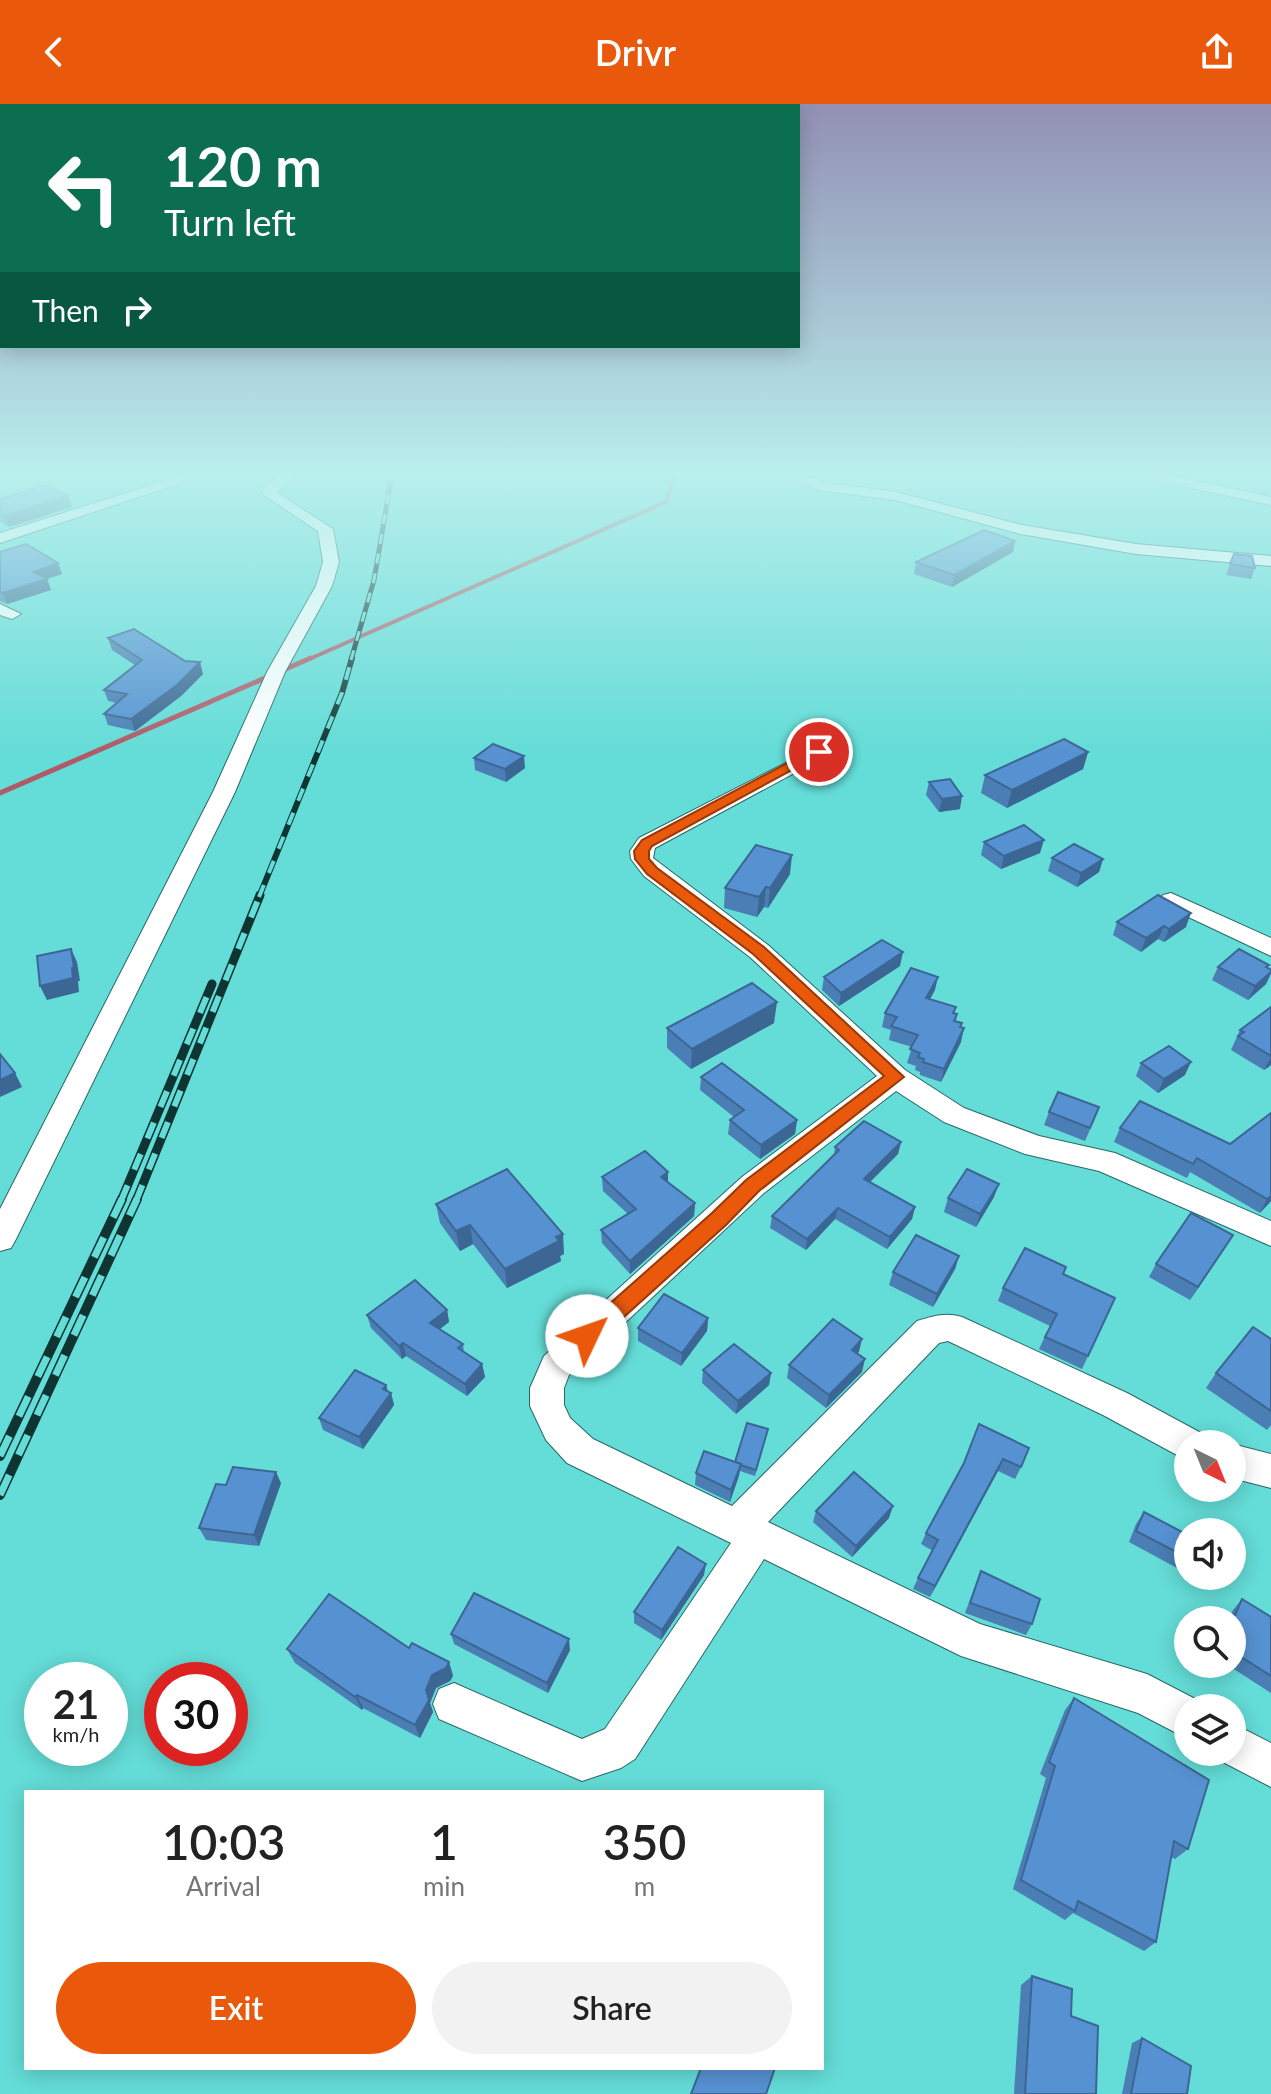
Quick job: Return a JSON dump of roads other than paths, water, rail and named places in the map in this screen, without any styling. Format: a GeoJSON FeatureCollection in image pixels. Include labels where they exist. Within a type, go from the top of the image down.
{"type":"FeatureCollection","features":[{"type":"Feature","properties":{"kind":"street"},"geometry":{"type":"LineString","coordinates":[[0,1239],[10,1196],[224,792],[276,672],[324,586],[330,567]]}},
{"type":"Feature","properties":{"kind":"street"},"geometry":{"type":"LineString","coordinates":[[819,752],[647,843],[641,851],[642,859],[652,871],[759,951],[895,1077],[954,1115],[1035,1146],[1105,1161],[1271,1234]]}},
{"type":"Feature","properties":{"kind":"street"},"geometry":{"type":"LineString","coordinates":[[1171,900],[1271,948]]}},
{"type":"Feature","properties":{"kind":"street"},"geometry":{"type":"LineString","coordinates":[[895,1077],[753,1185],[556,1366],[547,1388],[547,1406],[558,1429],[580,1451],[975,1642],[1147,1695],[1174,1710]]}},
{"type":"Feature","properties":{"kind":"street"},"geometry":{"type":"LineString","coordinates":[[454,1704],[582,1760],[606,1753],[620,1744],[748,1531],[929,1331],[950,1327],[1115,1404],[1174,1437]]}},
{"type":"Feature","properties":{"kind":"street"},"geometry":{"type":"LineString","coordinates":[[1246,1465],[1271,1471]]}},
{"type":"Feature","properties":{"kind":"street"},"geometry":{"type":"LineString","coordinates":[[1246,1752],[1271,1766]]}},
{"type":"Feature","properties":{"kind":"waterway"},"geometry":{"type":"LineString","coordinates":[[307,660],[519,567]]}},
{"type":"Feature","properties":{"kind":"waterway"},"geometry":{"type":"LineString","coordinates":[[0,793],[311,658]]}},
{"type":"Feature","properties":{"kind":"railway"},"geometry":{"type":"LineString","coordinates":[[351,660],[376,567]]}},
{"type":"Feature","properties":{"kind":"railway"},"geometry":{"type":"LineString","coordinates":[[259,897],[342,693],[352,658]]}},
{"type":"Feature","properties":{"kind":"railway"},"geometry":{"type":"LineString","coordinates":[[136,1201],[260,895]]}},
{"type":"Feature","properties":{"kind":"railway"},"geometry":{"type":"LineString","coordinates":[[121,1201],[212,984]]}},
{"type":"Feature","properties":{"kind":"railway"},"geometry":{"type":"LineString","coordinates":[[0,1456],[122,1199]]}},
{"type":"Feature","properties":{"kind":"railway"},"geometry":{"type":"LineString","coordinates":[[0,1495],[137,1199]]}}]}
